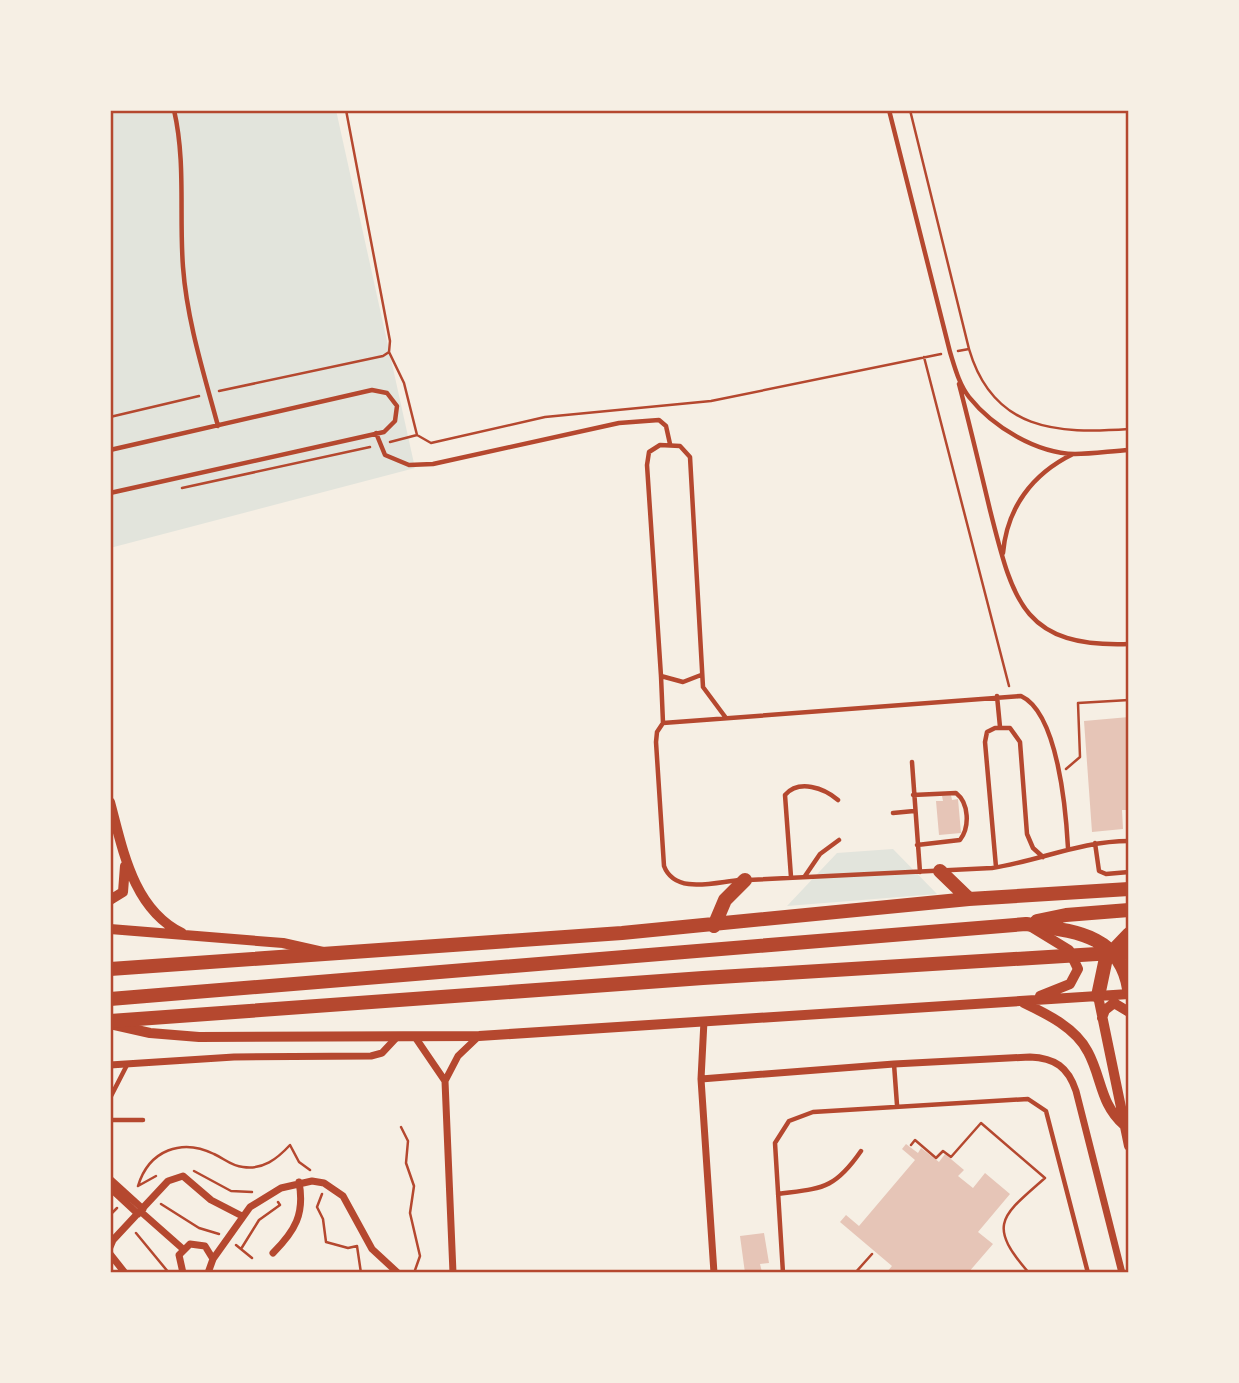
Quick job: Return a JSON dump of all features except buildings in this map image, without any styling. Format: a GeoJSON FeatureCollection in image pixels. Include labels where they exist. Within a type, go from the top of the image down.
{"type":"FeatureCollection","features":[{"type":"Feature","properties":{"kind":"highway"},"geometry":{"type":"LineString","coordinates":[[940,871],[969,899]]}},
{"type":"Feature","properties":{"kind":"highway"},"geometry":{"type":"LineString","coordinates":[[714,926],[725,900],[745,880]]}},
{"type":"Feature","properties":{"kind":"highway"},"geometry":{"type":"LineString","coordinates":[[110,969],[714,926],[969,899],[1129,889]]}},
{"type":"Feature","properties":{"kind":"highway"},"geometry":{"type":"LineString","coordinates":[[110,999],[1026,924],[1066,915],[1129,909]]}},
{"type":"Feature","properties":{"kind":"highway"},"geometry":{"type":"LineString","coordinates":[[1026,924],[1089,935],[1111,950],[1122,967],[1129,991]]}},
{"type":"Feature","properties":{"kind":"highway"},"geometry":{"type":"LineString","coordinates":[[1098,996],[1102,967],[1111,950],[1129,934]]}},
{"type":"Feature","properties":{"kind":"highway"},"geometry":{"type":"LineString","coordinates":[[110,1023],[967,960],[1129,952]]}},
{"type":"Feature","properties":{"kind":"main road"},"geometry":{"type":"LineString","coordinates":[[110,802],[123,850],[137,886],[152,911],[187,936]]}},
{"type":"Feature","properties":{"kind":"main road"},"geometry":{"type":"LineString","coordinates":[[110,900],[120,895],[125,887],[123,850]]}},
{"type":"Feature","properties":{"kind":"main road"},"geometry":{"type":"LineString","coordinates":[[1021,1002],[1070,984],[1078,969],[1069,950],[1026,924]]}},
{"type":"Feature","properties":{"kind":"main road"},"geometry":{"type":"LineString","coordinates":[[110,929],[283,943],[326,953]]}},
{"type":"Feature","properties":{"kind":"main road"},"geometry":{"type":"LineString","coordinates":[[110,1023],[150,1033],[199,1037],[479,1036],[1021,1002],[1129,991]]}},
{"type":"Feature","properties":{"kind":"main road"},"geometry":{"type":"LineString","coordinates":[[1098,996],[1101,1021],[1129,1146]]}},
{"type":"Feature","properties":{"kind":"main road"},"geometry":{"type":"LineString","coordinates":[[1021,1002],[1075,1035],[1088,1052],[1104,1101],[1124,1125]]}},
{"type":"Feature","properties":{"kind":"main road"},"geometry":{"type":"LineString","coordinates":[[1101,1021],[1105,1010],[1114,1003],[1129,1012]]}},
{"type":"Feature","properties":{"kind":"street"},"geometry":{"type":"LineString","coordinates":[[704,1021],[701,1079],[714,1273]]}},
{"type":"Feature","properties":{"kind":"street"},"geometry":{"type":"LineString","coordinates":[[453,1273],[445,1082],[458,1056],[479,1036]]}},
{"type":"Feature","properties":{"kind":"street"},"geometry":{"type":"LineString","coordinates":[[110,1065],[234,1058],[371,1056],[382,1053],[397,1037]]}},
{"type":"Feature","properties":{"kind":"street"},"geometry":{"type":"LineString","coordinates":[[415,1037],[445,1082]]}},
{"type":"Feature","properties":{"kind":"street"},"geometry":{"type":"LineString","coordinates":[[701,1079],[894,1064],[1030,1058],[1046,1058],[1060,1064],[1071,1076],[1076,1091],[1122,1273]]}},
{"type":"Feature","properties":{"kind":"street"},"geometry":{"type":"LineString","coordinates":[[110,1247],[172,1177],[183,1176],[220,1207],[242,1216]]}},
{"type":"Feature","properties":{"kind":"street"},"geometry":{"type":"LineString","coordinates":[[110,1179],[140,1211]]}},
{"type":"Feature","properties":{"kind":"street"},"geometry":{"type":"LineString","coordinates":[[274,1253],[299,1218],[302,1198],[299,1182]]}},
{"type":"Feature","properties":{"kind":"street"},"geometry":{"type":"LineString","coordinates":[[208,1273],[213,1259],[242,1216],[270,1193],[299,1182],[324,1183],[351,1205],[365,1240],[398,1273]]}},
{"type":"Feature","properties":{"kind":"street"},"geometry":{"type":"LineString","coordinates":[[110,1188],[183,1249]]}},
{"type":"Feature","properties":{"kind":"street"},"geometry":{"type":"LineString","coordinates":[[183,1273],[178,1263],[183,1249],[197,1243],[205,1246],[213,1259]]}},
{"type":"Feature","properties":{"kind":"street"},"geometry":{"type":"LineString","coordinates":[[110,1254],[114,1263],[125,1273]]}},
{"type":"Feature","properties":{"kind":"lane"},"geometry":{"type":"LineString","coordinates":[[174,110],[182,181],[182,242],[187,296],[218,426]]}},
{"type":"Feature","properties":{"kind":"lane"},"geometry":{"type":"LineString","coordinates":[[889,110],[1003,558],[1021,604],[1052,632],[1090,644],[1129,644]]}},
{"type":"Feature","properties":{"kind":"lane"},"geometry":{"type":"LineString","coordinates":[[957,377],[980,409],[1010,432],[1040,446],[1073,454],[1129,450]]}},
{"type":"Feature","properties":{"kind":"lane"},"geometry":{"type":"LineString","coordinates":[[110,450],[380,390],[393,398],[397,414],[391,428],[376,433],[110,493]]}},
{"type":"Feature","properties":{"kind":"lane"},"geometry":{"type":"LineString","coordinates":[[376,433],[386,455],[396,462],[433,464],[620,423],[659,420],[666,426],[670,444]]}},
{"type":"Feature","properties":{"kind":"lane"},"geometry":{"type":"LineString","coordinates":[[726,718],[707,696],[701,675],[690,457],[680,446],[670,444],[654,447],[649,452],[647,465],[661,676],[663,723],[657,732],[656,742],[666,872],[682,884],[940,871],[996,867],[1044,857],[1068,848],[1129,841]]}},
{"type":"Feature","properties":{"kind":"lane"},"geometry":{"type":"LineString","coordinates":[[1003,558],[1008,525],[1022,495],[1045,471],[1073,454]]}},
{"type":"Feature","properties":{"kind":"lane"},"geometry":{"type":"LineString","coordinates":[[661,676],[683,682],[701,675]]}},
{"type":"Feature","properties":{"kind":"lane"},"geometry":{"type":"LineString","coordinates":[[663,723],[1012,695],[1031,701],[1040,712],[1059,775],[1068,848]]}},
{"type":"Feature","properties":{"kind":"lane"},"geometry":{"type":"LineString","coordinates":[[997,696],[1000,727]]}},
{"type":"Feature","properties":{"kind":"lane"},"geometry":{"type":"LineString","coordinates":[[996,867],[985,737],[991,729],[1000,727],[1010,728],[1020,741],[1027,834],[1033,848],[1044,857]]}},
{"type":"Feature","properties":{"kind":"lane"},"geometry":{"type":"LineString","coordinates":[[912,762],[920,872]]}},
{"type":"Feature","properties":{"kind":"lane"},"geometry":{"type":"LineString","coordinates":[[791,877],[785,795],[794,787],[812,786],[838,800]]}},
{"type":"Feature","properties":{"kind":"lane"},"geometry":{"type":"LineString","coordinates":[[913,794],[956,793],[965,807],[966,831],[960,840],[918,845]]}},
{"type":"Feature","properties":{"kind":"lane"},"geometry":{"type":"LineString","coordinates":[[893,813],[914,811]]}},
{"type":"Feature","properties":{"kind":"lane"},"geometry":{"type":"LineString","coordinates":[[805,876],[820,854],[839,840]]}},
{"type":"Feature","properties":{"kind":"lane"},"geometry":{"type":"LineString","coordinates":[[1095,843],[1099,871],[1106,874],[1129,872]]}},
{"type":"Feature","properties":{"kind":"lane"},"geometry":{"type":"LineString","coordinates":[[110,1098],[128,1064]]}},
{"type":"Feature","properties":{"kind":"lane"},"geometry":{"type":"LineString","coordinates":[[894,1064],[897,1105]]}},
{"type":"Feature","properties":{"kind":"lane"},"geometry":{"type":"LineString","coordinates":[[783,1273],[775,1143],[789,1121],[800,1114],[897,1105],[1028,1099],[1038,1103],[1046,1111],[1050,1122],[1088,1273]]}},
{"type":"Feature","properties":{"kind":"lane"},"geometry":{"type":"LineString","coordinates":[[110,1121],[143,1119]]}},
{"type":"Feature","properties":{"kind":"lane"},"geometry":{"type":"LineString","coordinates":[[778,1194],[828,1185],[840,1178],[861,1151]]}},
{"type":"Feature","properties":{"kind":"path"},"geometry":{"type":"LineString","coordinates":[[346,110],[390,341],[389,352],[404,383],[417,435]]}},
{"type":"Feature","properties":{"kind":"path"},"geometry":{"type":"LineString","coordinates":[[910,110],[969,349],[978,372],[1000,402],[1032,423],[1077,432],[1129,429]]}},
{"type":"Feature","properties":{"kind":"path"},"geometry":{"type":"LineString","coordinates":[[174,490],[417,435],[431,443],[545,417],[711,401],[969,349]]}},
{"type":"Feature","properties":{"kind":"path"},"geometry":{"type":"LineString","coordinates":[[110,417],[383,356],[389,352]]}},
{"type":"Feature","properties":{"kind":"path"},"geometry":{"type":"LineString","coordinates":[[924,358],[1012,695]]}},
{"type":"Feature","properties":{"kind":"path"},"geometry":{"type":"LineString","coordinates":[[1059,775],[1080,757],[1078,703],[1129,700]]}},
{"type":"Feature","properties":{"kind":"path"},"geometry":{"type":"LineString","coordinates":[[911,1145],[915,1140],[936,1158],[943,1151],[951,1157],[981,1123],[1045,1178],[1014,1206],[1003,1224],[1003,1240],[1029,1273]]}},
{"type":"Feature","properties":{"kind":"path"},"geometry":{"type":"LineString","coordinates":[[401,1127],[408,1141],[406,1163],[414,1186],[410,1213],[420,1256],[414,1273]]}},
{"type":"Feature","properties":{"kind":"path"},"geometry":{"type":"LineString","coordinates":[[138,1186],[144,1170],[153,1159],[164,1151],[182,1145],[197,1147],[231,1165],[246,1168],[262,1166],[290,1146],[304,1168],[324,1175],[317,1207],[323,1219],[326,1242],[348,1248],[365,1240]]}},
{"type":"Feature","properties":{"kind":"path"},"geometry":{"type":"LineString","coordinates":[[241,1249],[259,1220],[280,1205],[270,1193]]}},
{"type":"Feature","properties":{"kind":"path"},"geometry":{"type":"LineString","coordinates":[[152,1198],[199,1228],[227,1238],[252,1258]]}},
{"type":"Feature","properties":{"kind":"path"},"geometry":{"type":"LineString","coordinates":[[115,1210],[169,1273]]}},
{"type":"Feature","properties":{"kind":"path"},"geometry":{"type":"LineString","coordinates":[[357,1246],[361,1273]]}},
{"type":"Feature","properties":{"kind":"path"},"geometry":{"type":"LineString","coordinates":[[855,1273],[872,1254]]}},
{"type":"Feature","properties":{"kind":"path"},"geometry":{"type":"LineString","coordinates":[[1054,1273],[1063,1272]]}},
{"type":"Feature","properties":{"kind":"shaded area"},"geometry":{"type":"Polygon","coordinates":[[[110,110],[336,110],[415,468],[110,548],[110,110]]]}},
{"type":"Feature","properties":{"kind":"shaded area"},"geometry":{"type":"Polygon","coordinates":[[[893,849],[937,894],[787,906],[837,853],[893,849]]]}}]}
